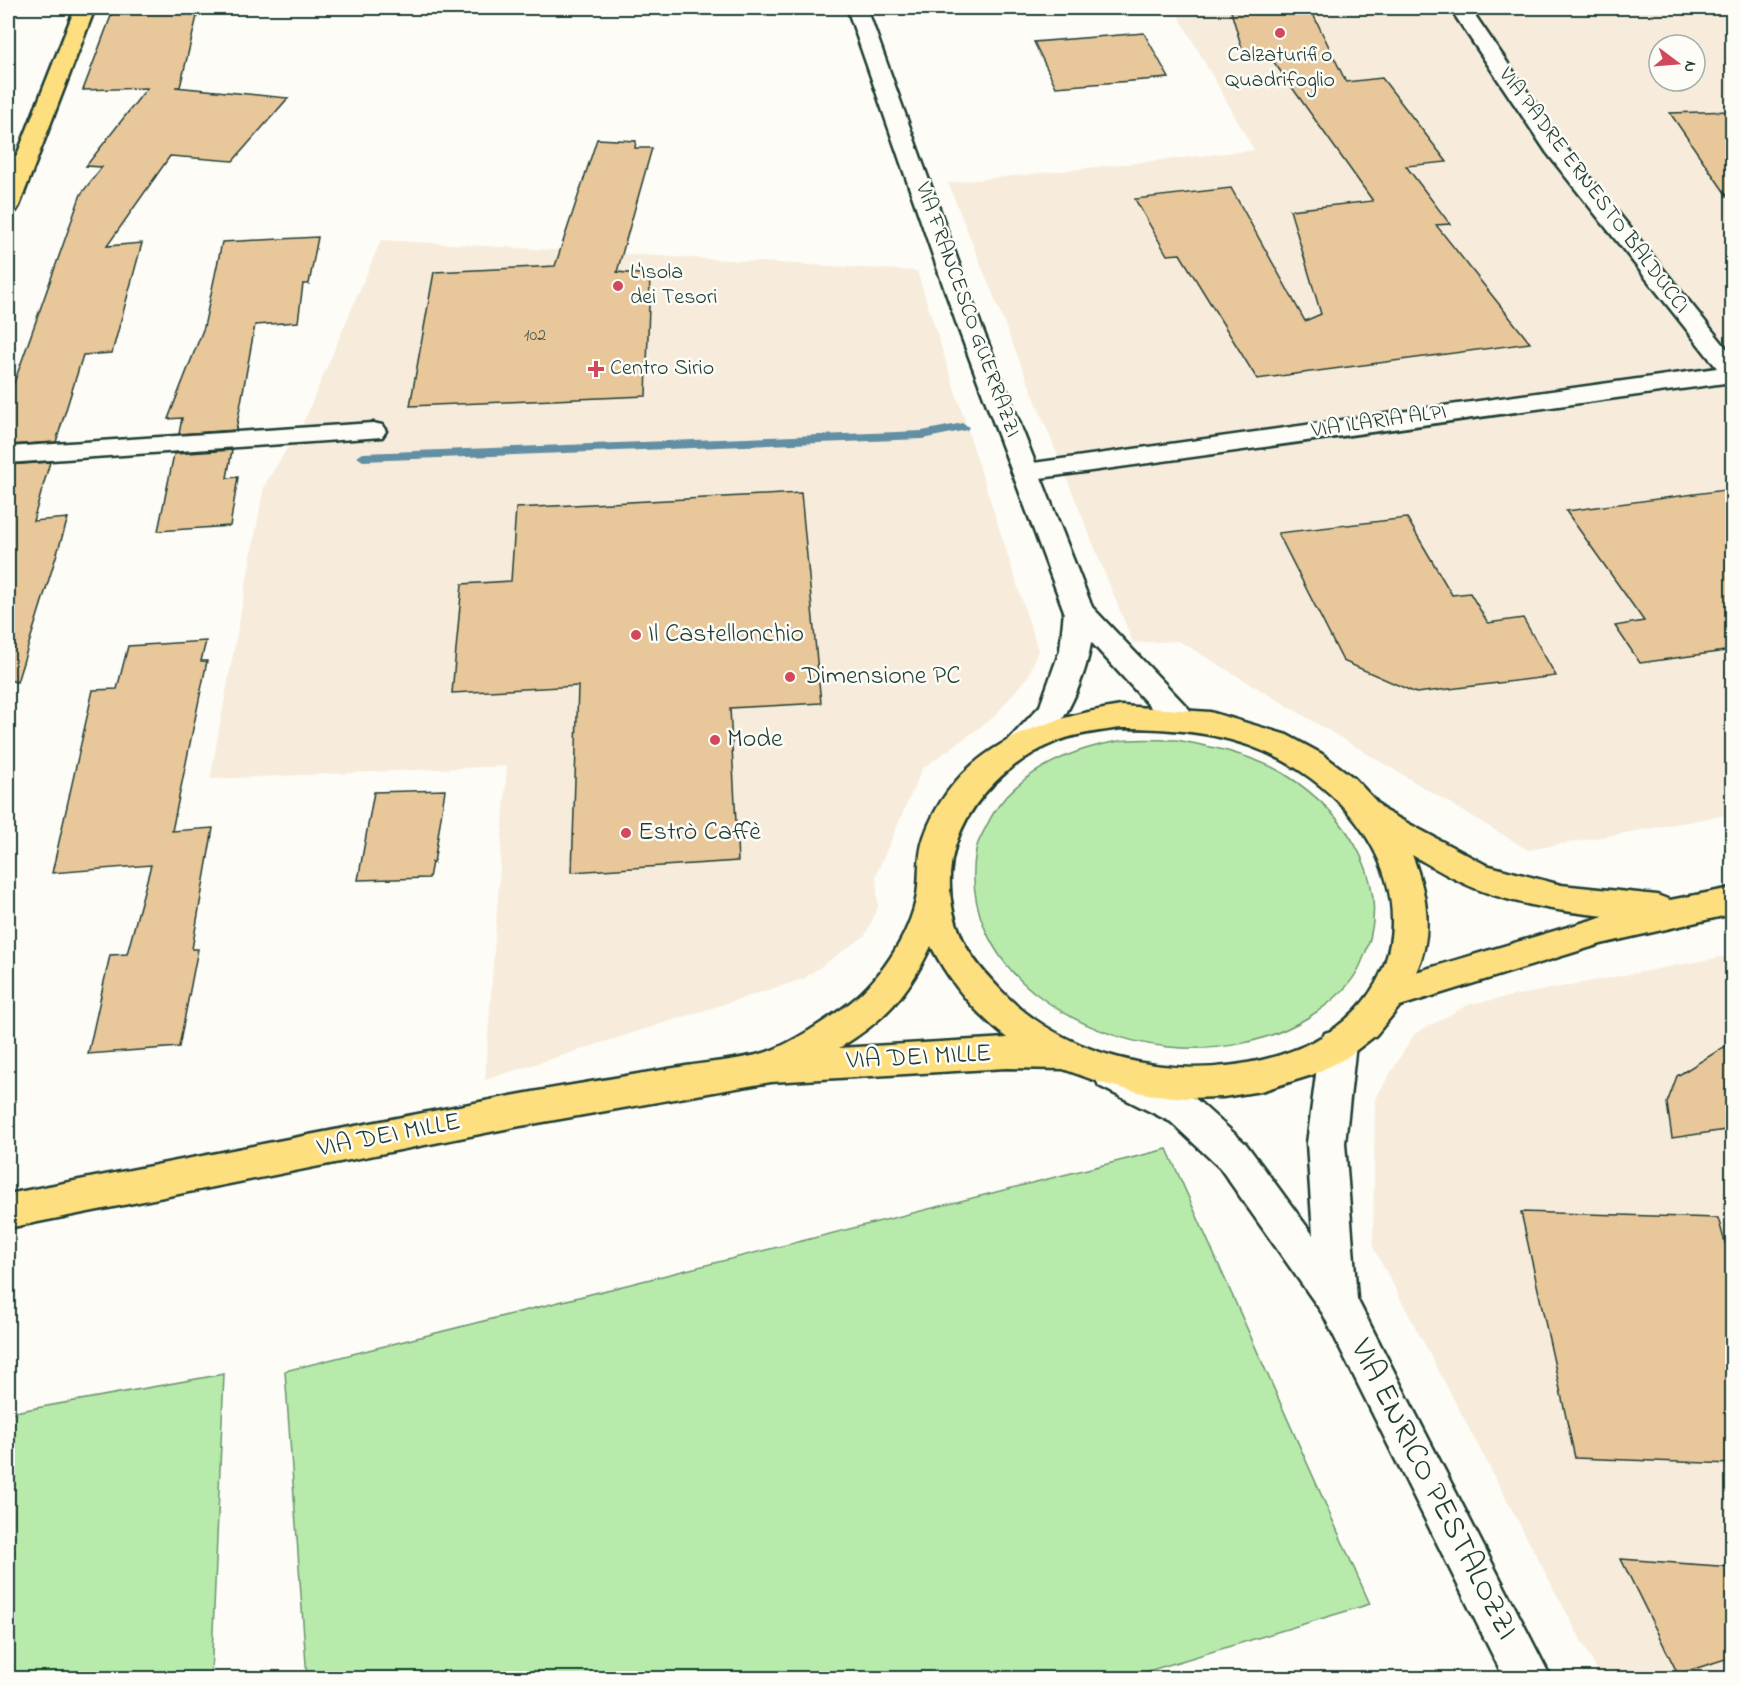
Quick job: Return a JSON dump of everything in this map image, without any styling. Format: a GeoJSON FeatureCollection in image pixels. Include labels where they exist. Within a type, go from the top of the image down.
{"type":"FeatureCollection","features":[{"type":"Feature","properties":{"kind":"main road"},"geometry":{"type":"LineString","coordinates":[[8,206],[16,163],[85,8]]}},
{"type":"Feature","properties":{"kind":"main road","name":"VIA FRANCESCO GUERRAZZI"},"geometry":{"type":"LineString","coordinates":[[857,8],[969,325],[1079,611],[1178,717]]}},
{"type":"Feature","properties":{"kind":"main road","name":"VIA PADRE ERNESTO BALDUCCI"},"geometry":{"type":"LineString","coordinates":[[1460,8],[1486,52],[1599,206],[1732,372]]}},
{"type":"Feature","properties":{"kind":"main road","name":"VIA ILARIA ALPI"},"geometry":{"type":"LineString","coordinates":[[1026,472],[1732,372]]}},
{"type":"Feature","properties":{"kind":"main road"},"geometry":{"type":"LineString","coordinates":[[8,455],[373,431]]}},
{"type":"Feature","properties":{"kind":"main road","name":"VIA FRANCESCO GUERRAZZI"},"geometry":{"type":"LineString","coordinates":[[1019,746],[1054,711],[1075,650],[1079,611]]}},
{"type":"Feature","properties":{"kind":"main road"},"geometry":{"type":"LineString","coordinates":[[1121,717],[1178,717],[1244,731],[1304,758],[1339,783],[1375,820],[1395,853],[1408,889],[1411,926],[1404,962],[1387,996],[1366,1022],[1338,1044],[1298,1066],[1250,1079],[1198,1083],[1156,1080],[1081,1061],[1025,1032],[989,1002],[962,969],[943,933],[934,896],[940,837],[970,785],[1019,746],[1068,726],[1121,717]]}},
{"type":"Feature","properties":{"kind":"main road"},"geometry":{"type":"LineString","coordinates":[[1375,820],[1474,874],[1512,886],[1561,898],[1677,910]]}},
{"type":"Feature","properties":{"kind":"main road","name":"VIA DEI MILLE"},"geometry":{"type":"LineString","coordinates":[[771,1067],[845,1027],[889,990],[914,950],[934,896]]}},
{"type":"Feature","properties":{"kind":"main road"},"geometry":{"type":"LineString","coordinates":[[1387,996],[1509,956],[1677,910],[1732,901]]}},
{"type":"Feature","properties":{"kind":"main road","name":"VIA ENRICO PESTALOZZI"},"geometry":{"type":"LineString","coordinates":[[1337,1301],[1326,1143],[1338,1044]]}},
{"type":"Feature","properties":{"kind":"main road","name":"VIA DEI MILLE"},"geometry":{"type":"LineString","coordinates":[[8,1211],[515,1111],[771,1067],[1006,1053],[1081,1061]]}},
{"type":"Feature","properties":{"kind":"main road","name":"VIA ENRICO PESTALOZZI"},"geometry":{"type":"LineString","coordinates":[[1081,1061],[1184,1111],[1233,1156],[1337,1301],[1528,1678]]}},
{"type":"Feature","properties":{"kind":"shaded area"},"geometry":{"type":"Polygon","coordinates":[[[1174,8],[1732,8],[1732,814],[1528,850],[1179,641],[1133,643],[948,183],[1254,150],[1174,8]]]}},
{"type":"Feature","properties":{"kind":"shaded area"},"geometry":{"type":"Polygon","coordinates":[[[381,240],[917,271],[1038,650],[1029,675],[994,717],[922,769],[876,875],[878,907],[865,936],[803,979],[485,1080],[507,766],[210,779],[264,486],[304,421],[381,240]]]}},
{"type":"Feature","properties":{"kind":"shaded area"},"geometry":{"type":"Polygon","coordinates":[[[1732,955],[1732,1678],[1601,1678],[1373,1247],[1375,1099],[1414,1034],[1470,1004],[1732,955]]]}},
{"type":"Feature","properties":{"kind":"green space"},"geometry":{"type":"Polygon","coordinates":[[[1133,740],[1176,740],[1244,756],[1283,773],[1307,790],[1329,810],[1347,832],[1361,856],[1370,882],[1373,909],[1370,937],[1360,966],[1350,982],[1331,1001],[1309,1017],[1276,1033],[1241,1044],[1205,1048],[1169,1047],[1133,1041],[1098,1029],[1065,1013],[1035,993],[1006,964],[994,947],[979,911],[974,871],[976,850],[997,807],[1010,792],[1042,768],[1061,758],[1099,745],[1133,740]]]}},
{"type":"Feature","properties":{"kind":"green space"},"geometry":{"type":"Polygon","coordinates":[[[1167,1149],[1370,1604],[1125,1678],[307,1678],[285,1371],[1167,1149]]]}},
{"type":"Feature","properties":{"kind":"green space"},"geometry":{"type":"Polygon","coordinates":[[[224,1374],[211,1678],[8,1678],[9,1413],[224,1374]]]}},
{"type":"Feature","properties":{"kind":"building"},"geometry":{"type":"Polygon","coordinates":[[[114,8],[199,8],[180,87],[175,87],[288,98],[233,161],[170,156],[107,246],[142,243],[112,353],[83,355],[56,442],[8,445],[8,400],[81,194],[102,167],[86,166],[147,88],[83,90],[114,8]]]}},
{"type":"Feature","properties":{"kind":"building"},"geometry":{"type":"Polygon","coordinates":[[[1230,8],[1310,8],[1346,82],[1382,78],[1447,162],[1406,166],[1450,224],[1436,225],[1530,343],[1257,379],[1180,254],[1167,255],[1135,199],[1231,188],[1305,321],[1321,314],[1290,210],[1373,201],[1266,51],[1243,52],[1230,8]]]}},
{"type":"Feature","properties":{"kind":"building"},"geometry":{"type":"Polygon","coordinates":[[[1144,33],[1169,78],[1056,87],[1034,42],[1144,33]]]}},
{"type":"Feature","properties":{"kind":"building"},"geometry":{"type":"Polygon","coordinates":[[[1732,111],[1732,203],[1670,113],[1732,111]]]}},
{"type":"Feature","properties":{"kind":"building"},"geometry":{"type":"Polygon","coordinates":[[[597,139],[636,141],[635,148],[652,148],[617,272],[650,275],[646,396],[410,406],[434,272],[555,266],[597,139]]]}},
{"type":"Feature","properties":{"kind":"building"},"geometry":{"type":"Polygon","coordinates":[[[318,237],[309,284],[303,284],[298,322],[255,325],[236,430],[179,434],[182,418],[168,419],[204,327],[222,242],[318,237]]]}},
{"type":"Feature","properties":{"kind":"building"},"geometry":{"type":"Polygon","coordinates":[[[232,450],[227,478],[238,477],[230,526],[158,531],[174,454],[232,450]]]}},
{"type":"Feature","properties":{"kind":"building"},"geometry":{"type":"Polygon","coordinates":[[[50,462],[33,521],[68,518],[17,682],[8,680],[8,465],[50,462]]]}},
{"type":"Feature","properties":{"kind":"building"},"geometry":{"type":"Polygon","coordinates":[[[1732,489],[1732,650],[1640,663],[1615,626],[1644,621],[1566,511],[1732,489]]]}},
{"type":"Feature","properties":{"kind":"building","name":"Il Castellonchio"},"geometry":{"type":"Polygon","coordinates":[[[801,493],[821,703],[730,708],[738,861],[572,872],[578,686],[452,693],[462,584],[511,581],[516,508],[801,493]]]}},
{"type":"Feature","properties":{"kind":"building"},"geometry":{"type":"Polygon","coordinates":[[[1407,518],[1452,595],[1470,593],[1488,623],[1523,618],[1556,676],[1416,693],[1343,661],[1278,533],[1407,518]]]}},
{"type":"Feature","properties":{"kind":"building"},"geometry":{"type":"Polygon","coordinates":[[[206,641],[201,661],[207,661],[172,831],[213,828],[192,949],[198,949],[179,1047],[88,1054],[110,955],[127,954],[151,865],[52,873],[93,690],[117,689],[128,646],[206,641]]]}},
{"type":"Feature","properties":{"kind":"building"},"geometry":{"type":"Polygon","coordinates":[[[445,790],[434,863],[432,862],[429,878],[358,880],[374,792],[445,790]]]}},
{"type":"Feature","properties":{"kind":"building"},"geometry":{"type":"Polygon","coordinates":[[[1732,1042],[1732,1129],[1672,1138],[1667,1103],[1677,1076],[1732,1042]]]}},
{"type":"Feature","properties":{"kind":"building"},"geometry":{"type":"Polygon","coordinates":[[[1521,1212],[1718,1218],[1732,1267],[1732,1464],[1575,1458],[1521,1212]]]}},
{"type":"Feature","properties":{"kind":"building"},"geometry":{"type":"Polygon","coordinates":[[[1621,1559],[1732,1567],[1732,1657],[1678,1674],[1621,1559]]]}},
{"type":"Feature","properties":{"kind":"waterway"},"geometry":{"type":"LineString","coordinates":[[363,457],[922,435],[963,427]]}},
{"type":"Feature","properties":{"kind":"place","name":"Calzaturifio Quadrifoglio"},"geometry":{"type":"Point","coordinates":[1280,33]}},
{"type":"Feature","properties":{"kind":"place","name":"L'Isola dei Tesori"},"geometry":{"type":"Point","coordinates":[618,286]}},
{"type":"Feature","properties":{"kind":"place","name":"Centro Sirio"},"geometry":{"type":"Point","coordinates":[596,369]}},
{"type":"Feature","properties":{"kind":"place","name":"Il Castellonchio"},"geometry":{"type":"Point","coordinates":[636,635]}},
{"type":"Feature","properties":{"kind":"place","name":"Dimensione PC"},"geometry":{"type":"Point","coordinates":[790,677]}},
{"type":"Feature","properties":{"kind":"place","name":"Mode"},"geometry":{"type":"Point","coordinates":[715,740]}},
{"type":"Feature","properties":{"kind":"place","name":"Estrò Caffè"},"geometry":{"type":"Point","coordinates":[626,833]}}]}
